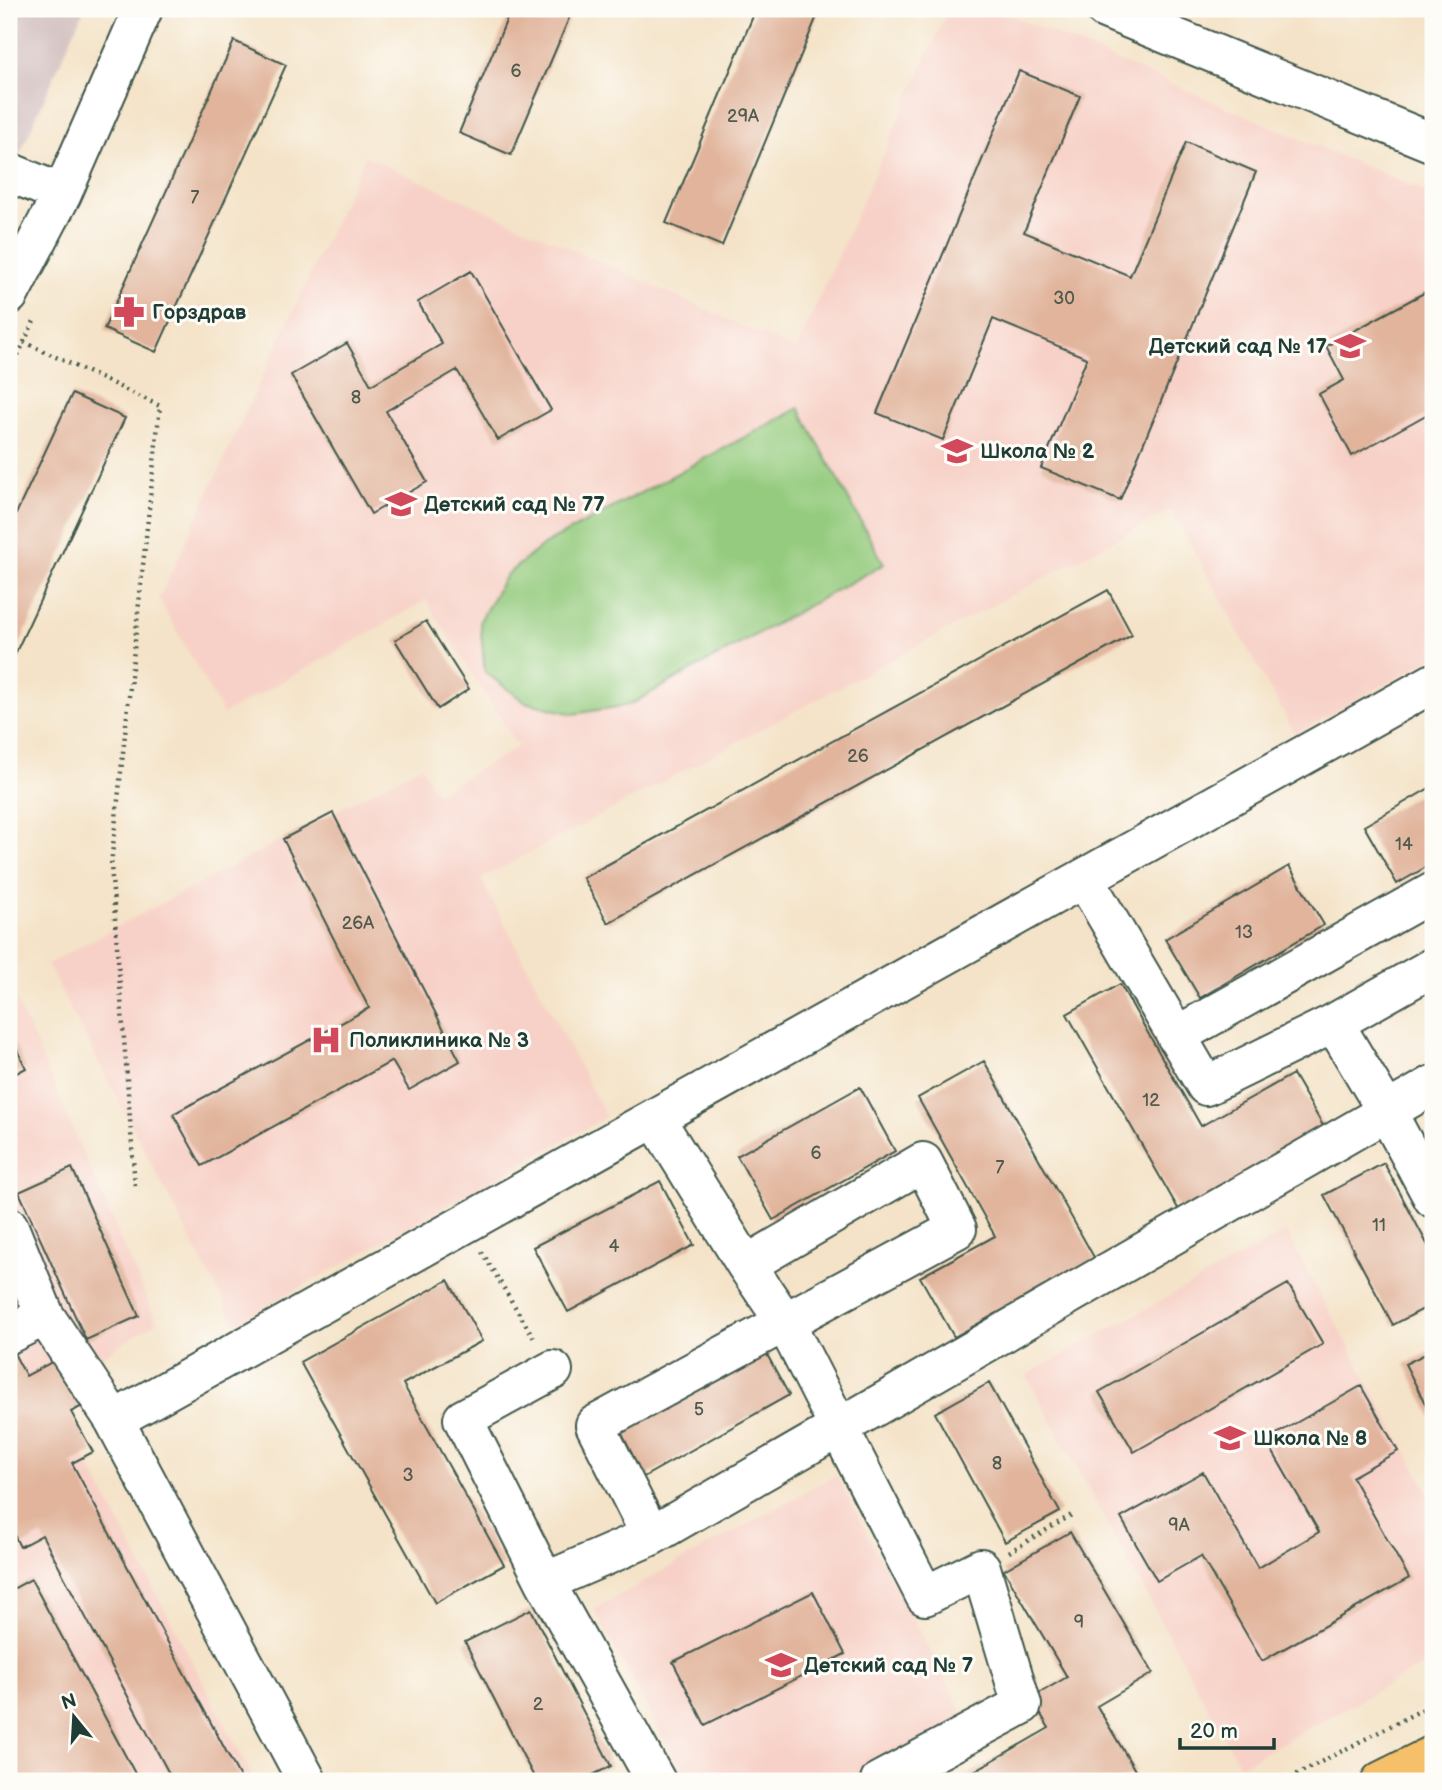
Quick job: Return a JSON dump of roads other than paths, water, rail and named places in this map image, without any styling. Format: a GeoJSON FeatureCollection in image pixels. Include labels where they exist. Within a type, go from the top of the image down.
{"type":"FeatureCollection","features":[{"type":"Feature","properties":{"kind":"main road"},"geometry":{"type":"LineString","coordinates":[[1381,1781],[1433,1755]]}},
{"type":"Feature","properties":{"kind":"street"},"geometry":{"type":"LineString","coordinates":[[9,295],[62,194],[144,9]]}},
{"type":"Feature","properties":{"kind":"street"},"geometry":{"type":"LineString","coordinates":[[1105,9],[1433,144]]}},
{"type":"Feature","properties":{"kind":"street"},"geometry":{"type":"LineString","coordinates":[[9,172],[62,194]]}},
{"type":"Feature","properties":{"kind":"street"},"geometry":{"type":"LineString","coordinates":[[114,1420],[1433,683]]}},
{"type":"Feature","properties":{"kind":"street"},"geometry":{"type":"LineString","coordinates":[[1084,878],[1206,1086],[1334,1023],[1433,967]]}},
{"type":"Feature","properties":{"kind":"street"},"geometry":{"type":"LineString","coordinates":[[1176,1036],[1433,892]]}},
{"type":"Feature","properties":{"kind":"street"},"geometry":{"type":"LineString","coordinates":[[1334,1023],[1387,1112],[1433,1198]]}},
{"type":"Feature","properties":{"kind":"street"},"geometry":{"type":"LineString","coordinates":[[545,1582],[651,1535],[1433,1085]]}},
{"type":"Feature","properties":{"kind":"street"},"geometry":{"type":"LineString","coordinates":[[655,1118],[746,1265],[785,1322],[925,1596],[981,1568],[1023,1705],[880,1781]]}},
{"type":"Feature","properties":{"kind":"street"},"geometry":{"type":"LineString","coordinates":[[651,1535],[594,1426],[957,1229],[923,1162],[746,1265]]}},
{"type":"Feature","properties":{"kind":"street"},"geometry":{"type":"LineString","coordinates":[[9,1227],[45,1316],[114,1420],[307,1781]]}},
{"type":"Feature","properties":{"kind":"street"},"geometry":{"type":"LineString","coordinates":[[9,1334],[45,1316]]}},
{"type":"Feature","properties":{"kind":"street"},"geometry":{"type":"LineString","coordinates":[[553,1370],[463,1419],[545,1582],[656,1781]]}},
{"type":"Feature","properties":{"kind":"place","name":"Горздрав"},"geometry":{"type":"Point","coordinates":[129,312]}},
{"type":"Feature","properties":{"kind":"place","name":"Детский сад № 17"},"geometry":{"type":"Point","coordinates":[1350,346]}},
{"type":"Feature","properties":{"kind":"place","name":"Школа № 2"},"geometry":{"type":"Point","coordinates":[957,451]}},
{"type":"Feature","properties":{"kind":"place","name":"Детский сад № 77"},"geometry":{"type":"Point","coordinates":[401,504]}},
{"type":"Feature","properties":{"kind":"place","name":"Поликлиника № 3"},"geometry":{"type":"Point","coordinates":[326,1040]}},
{"type":"Feature","properties":{"kind":"place","name":"Школа № 8"},"geometry":{"type":"Point","coordinates":[1230,1438]}},
{"type":"Feature","properties":{"kind":"place","name":"Детский сад № 7"},"geometry":{"type":"Point","coordinates":[781,1665]}}]}
